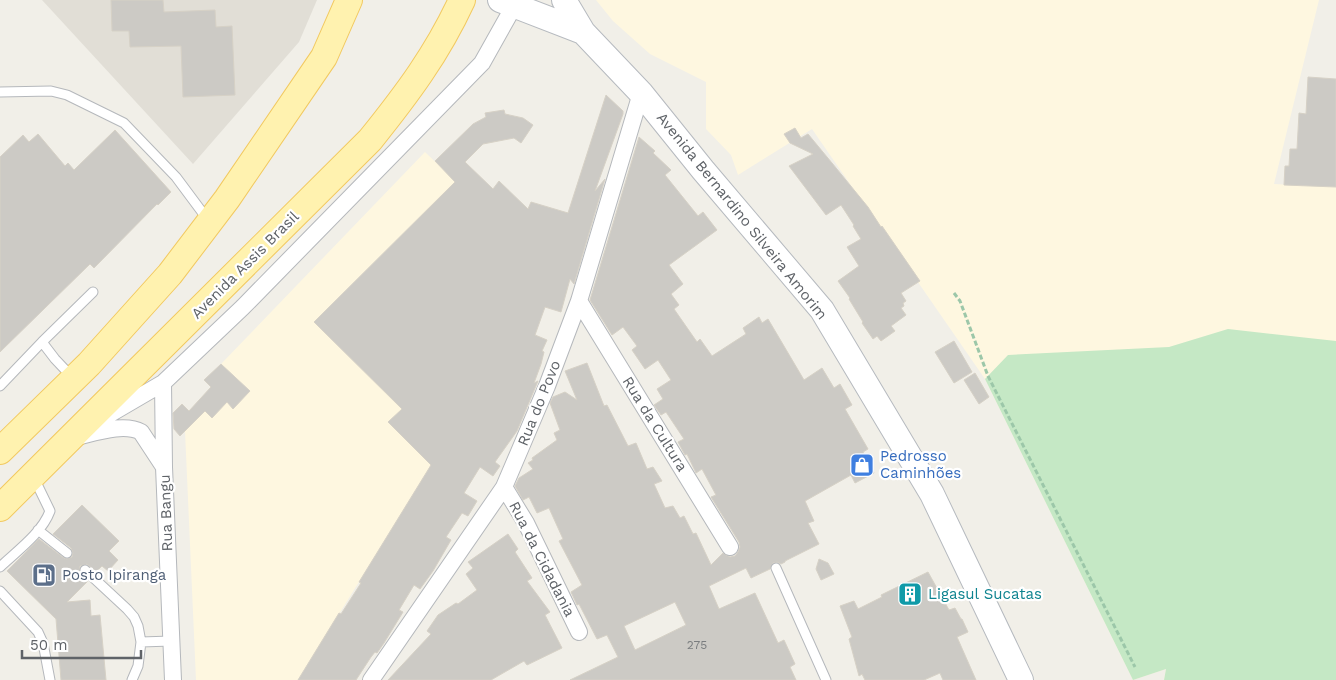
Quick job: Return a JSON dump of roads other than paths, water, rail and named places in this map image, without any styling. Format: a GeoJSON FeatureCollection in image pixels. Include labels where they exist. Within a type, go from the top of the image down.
{"type":"FeatureCollection","features":[{"type":"Feature","properties":{"kind":"main road"},"geometry":{"type":"LineString","coordinates":[[0,450],[90,364],[170,274],[210,222],[324,57],[349,0]]}},
{"type":"Feature","properties":{"kind":"main road","name":"Avenida Assis Brasil"},"geometry":{"type":"LineString","coordinates":[[0,508],[370,140],[413,87],[449,28],[462,0]]}},
{"type":"Feature","properties":{"kind":"main road","name":"Avenida Bernardino Silveira Amorim"},"geometry":{"type":"LineString","coordinates":[[564,0],[583,32],[640,93],[822,310],[932,494],[1021,680]]}},
{"type":"Feature","properties":{"kind":"main road","name":"Avenida Bernardino Silveira Amorim"},"geometry":{"type":"LineString","coordinates":[[510,2],[583,32]]}},
{"type":"Feature","properties":{"kind":"street"},"geometry":{"type":"LineString","coordinates":[[68,439],[163,382],[242,307],[482,63],[510,2]]}},
{"type":"Feature","properties":{"kind":"street","name":"Rua do Povo"},"geometry":{"type":"LineString","coordinates":[[371,680],[504,487],[547,386],[579,301],[640,93]]}},
{"type":"Feature","properties":{"kind":"street","name":"Rua da Cultura"},"geometry":{"type":"LineString","coordinates":[[579,301],[730,547]]}},
{"type":"Feature","properties":{"kind":"street","name":"Rua Bangu"},"geometry":{"type":"LineString","coordinates":[[163,382],[164,467],[173,680]]}},
{"type":"Feature","properties":{"kind":"street","name":"Rua Bangu"},"geometry":{"type":"LineString","coordinates":[[68,439],[124,427],[136,429],[141,432],[164,467]]}},
{"type":"Feature","properties":{"kind":"street","name":"Rua da Cidadania"},"geometry":{"type":"LineString","coordinates":[[504,487],[526,523],[579,632]]}},
{"type":"Feature","properties":{"kind":"lane"},"geometry":{"type":"LineString","coordinates":[[0,92],[50,91],[67,95],[124,123],[176,177],[210,222]]}},
{"type":"Feature","properties":{"kind":"lane"},"geometry":{"type":"LineString","coordinates":[[0,386],[93,292]]}},
{"type":"Feature","properties":{"kind":"lane"},"geometry":{"type":"LineString","coordinates":[[42,342],[74,379]]}},
{"type":"Feature","properties":{"kind":"lane"},"geometry":{"type":"LineString","coordinates":[[0,567],[38,530],[48,517],[50,511],[33,475]]}},
{"type":"Feature","properties":{"kind":"lane"},"geometry":{"type":"LineString","coordinates":[[38,530],[67,553]]}},
{"type":"Feature","properties":{"kind":"lane"},"geometry":{"type":"LineString","coordinates":[[776,568],[826,680]]}},
{"type":"Feature","properties":{"kind":"lane"},"geometry":{"type":"LineString","coordinates":[[85,570],[128,609],[138,626],[141,642],[138,666],[132,680]]}},
{"type":"Feature","properties":{"kind":"lane"},"geometry":{"type":"LineString","coordinates":[[0,591],[38,632],[50,680]]}},
{"type":"Feature","properties":{"kind":"lane"},"geometry":{"type":"LineString","coordinates":[[141,642],[171,641]]}},
{"type":"Feature","properties":{"kind":"place","name":"Pedrosso Caminhões"},"geometry":{"type":"Point","coordinates":[862,465]}},
{"type":"Feature","properties":{"kind":"place","name":"Posto Ipiranga"},"geometry":{"type":"Point","coordinates":[44,575]}},
{"type":"Feature","properties":{"kind":"place","name":"Ligasul Sucatas"},"geometry":{"type":"Point","coordinates":[910,594]}}]}
